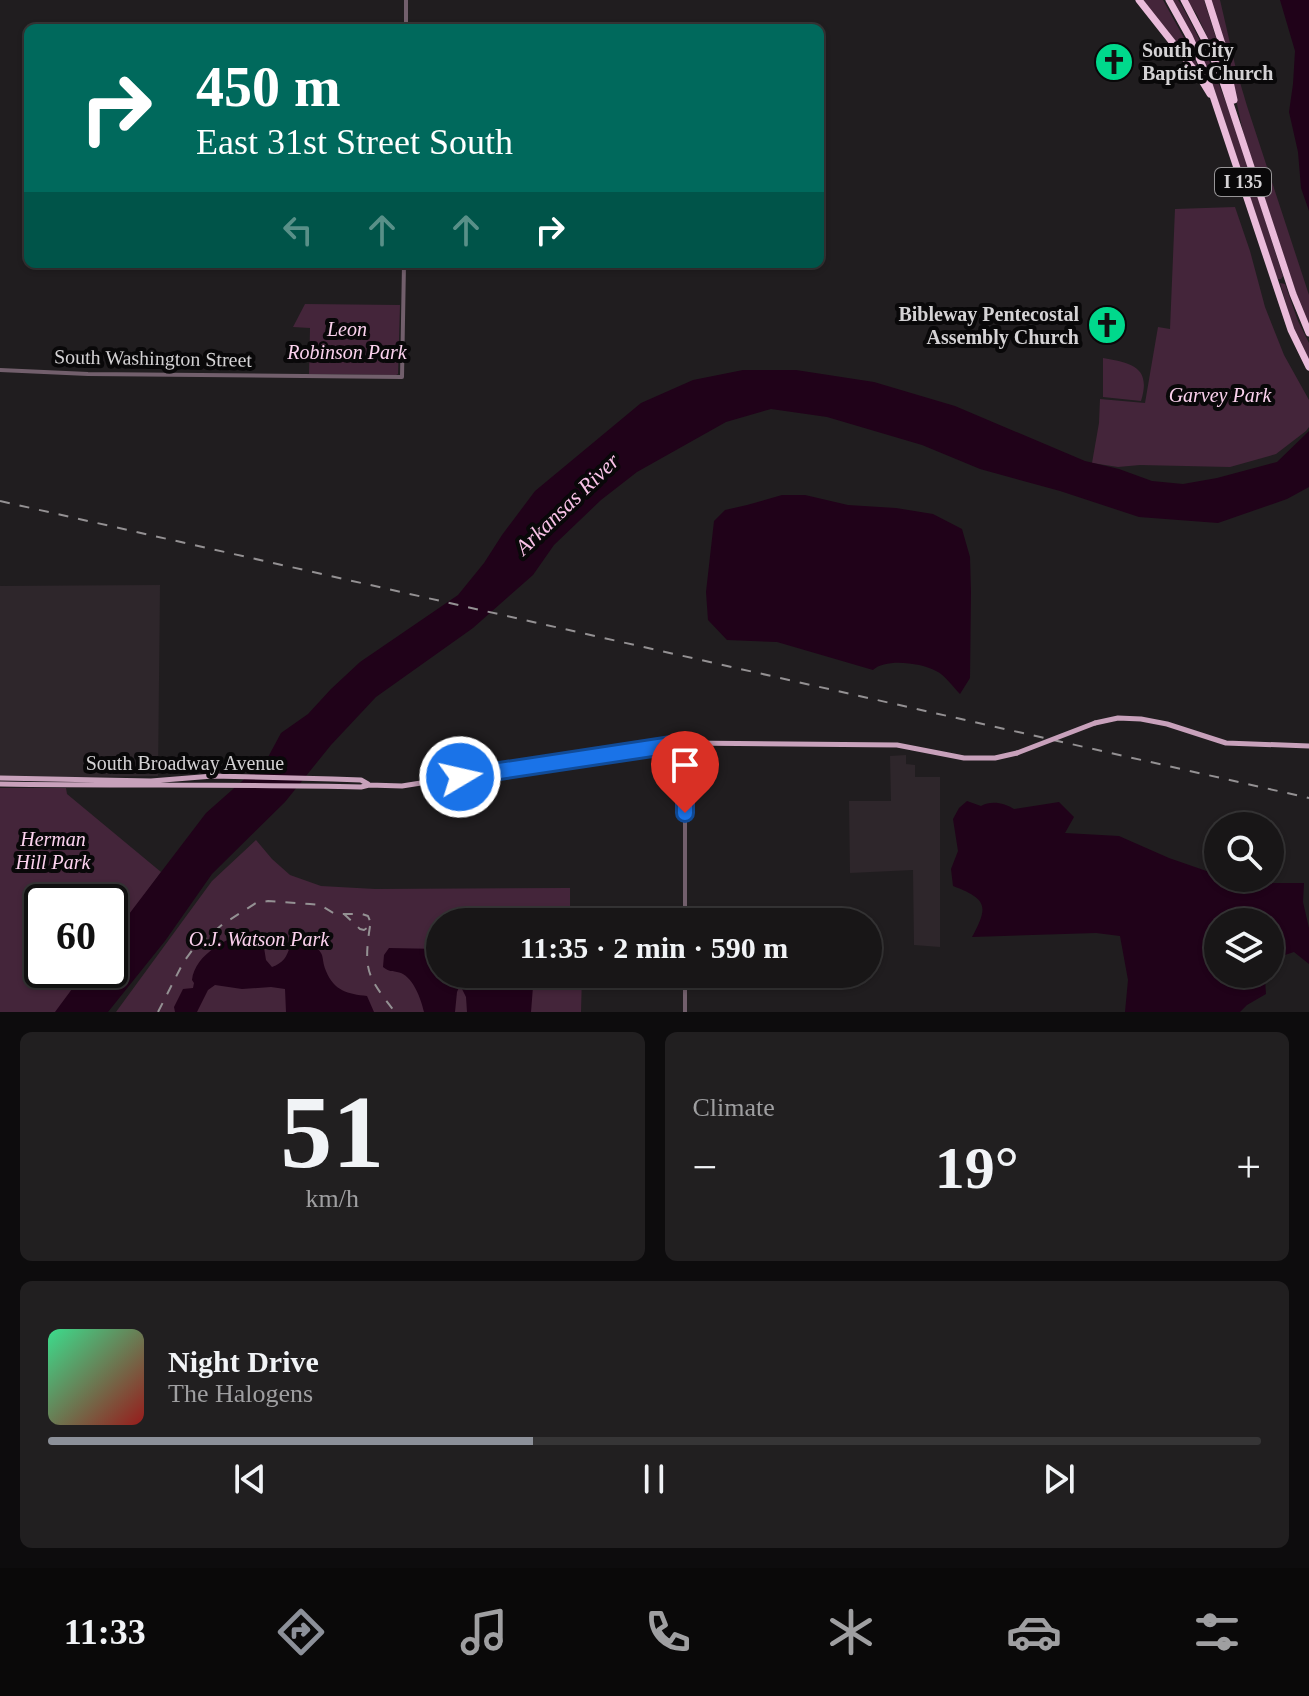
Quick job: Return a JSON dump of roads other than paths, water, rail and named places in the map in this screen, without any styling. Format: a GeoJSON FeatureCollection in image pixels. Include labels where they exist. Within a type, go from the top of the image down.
{"type":"FeatureCollection","features":[{"type":"Feature","properties":{"kind":"highway"},"geometry":{"type":"LineString","coordinates":[[1139,0],[1199,76],[1227,135]]}},
{"type":"Feature","properties":{"kind":"highway","name":"I 135"},"geometry":{"type":"LineString","coordinates":[[1169,0],[1198,54],[1291,330],[1309,367]]}},
{"type":"Feature","properties":{"kind":"highway","name":"I 135"},"geometry":{"type":"LineString","coordinates":[[1184,0],[1220,73],[1293,294],[1309,333]]}},
{"type":"Feature","properties":{"kind":"highway"},"geometry":{"type":"LineString","coordinates":[[1208,0],[1222,44],[1243,141]]}},
{"type":"Feature","properties":{"kind":"main road","name":"South Broadway Avenue"},"geometry":{"type":"LineString","coordinates":[[0,781],[163,786],[402,786],[685,743],[897,745],[964,758],[995,758],[1118,718],[1167,724],[1226,743],[1309,746]]}},
{"type":"Feature","properties":{"kind":"main road","name":"South Broadway Avenue"},"geometry":{"type":"LineString","coordinates":[[0,781],[151,781],[213,776],[361,780],[369,785]]}},
{"type":"Feature","properties":{"kind":"street"},"geometry":{"type":"LineString","coordinates":[[406,0],[406,24]]}},
{"type":"Feature","properties":{"kind":"street","name":"South Washington Street"},"geometry":{"type":"LineString","coordinates":[[0,370],[88,374],[402,377],[404,268]]}},
{"type":"Feature","properties":{"kind":"street"},"geometry":{"type":"LineString","coordinates":[[685,743],[685,908]]}},
{"type":"Feature","properties":{"kind":"street"},"geometry":{"type":"LineString","coordinates":[[685,988],[685,1012]]}},
{"type":"Feature","properties":{"kind":"water"},"geometry":{"type":"Polygon","coordinates":[[[1280,0],[1309,0],[1309,211],[1301,188],[1298,152],[1289,112],[1295,51],[1280,0]]]}},
{"type":"Feature","properties":{"kind":"water","name":"Arkansas River"},"geometry":{"type":"Polygon","coordinates":[[[743,370],[796,370],[874,382],[955,406],[1085,461],[1152,481],[1183,484],[1277,462],[1309,431],[1309,487],[1287,499],[1218,523],[1139,517],[980,469],[922,445],[827,417],[771,409],[726,422],[637,472],[601,500],[554,545],[533,575],[473,628],[376,697],[331,745],[285,802],[212,874],[128,987],[128,915],[206,813],[267,759],[281,733],[308,714],[360,662],[458,595],[535,491],[641,403],[693,380],[743,370]]]}},
{"type":"Feature","properties":{"kind":"water"},"geometry":{"type":"Polygon","coordinates":[[[782,495],[805,495],[848,505],[933,514],[962,529],[970,557],[970,678],[960,694],[946,678],[930,668],[895,663],[873,670],[777,642],[727,640],[708,620],[706,592],[714,521],[725,510],[782,495]]]}},
{"type":"Feature","properties":{"kind":"water"},"geometry":{"type":"Polygon","coordinates":[[[967,801],[981,806],[998,803],[1014,809],[1059,802],[1074,817],[1065,833],[1119,836],[1204,870],[1204,892],[1284,892],[1284,883],[1304,883],[1309,964],[1294,952],[1284,955],[1284,908],[1204,908],[1204,988],[1266,988],[1266,994],[1240,1012],[1125,1012],[1128,980],[1120,936],[1096,933],[972,937],[981,918],[982,905],[973,895],[953,886],[951,869],[958,851],[953,819],[967,801]]]}},
{"type":"Feature","properties":{"kind":"water"},"geometry":{"type":"Polygon","coordinates":[[[253,931],[262,935],[266,960],[272,967],[284,959],[290,946],[312,943],[321,954],[333,983],[348,992],[367,996],[374,1012],[286,1012],[285,989],[242,989],[215,985],[208,990],[197,1012],[175,1012],[174,1007],[183,989],[193,988],[194,971],[206,954],[234,937],[253,931]]]}},
{"type":"Feature","properties":{"kind":"water"},"geometry":{"type":"Polygon","coordinates":[[[389,948],[426,949],[426,988],[459,988],[455,1012],[424,1012],[410,980],[401,973],[383,967],[384,955],[389,948]]]}},
{"type":"Feature","properties":{"kind":"water"},"geometry":{"type":"Polygon","coordinates":[[[73,988],[127,988],[108,1012],[55,1012],[73,988]]]}},
{"type":"Feature","properties":{"kind":"water"},"geometry":{"type":"Polygon","coordinates":[[[462,988],[533,988],[531,1012],[467,1012],[462,988]]]}},
{"type":"Feature","properties":{"kind":"railway"},"geometry":{"type":"LineString","coordinates":[[0,501],[1309,798]]}},
{"type":"Feature","properties":{"kind":"railway"},"geometry":{"type":"LineString","coordinates":[[158,1012],[193,949],[223,924],[256,903],[320,905],[335,914],[362,914],[368,916],[370,926],[360,929],[344,914]]}},
{"type":"Feature","properties":{"kind":"railway"},"geometry":{"type":"LineString","coordinates":[[370,926],[367,954],[370,973],[395,1012]]}},
{"type":"Feature","properties":{"kind":"place","name":"South City Baptist Church"},"geometry":{"type":"Point","coordinates":[1114,62]}},
{"type":"Feature","properties":{"kind":"place","name":"Bibleway Pentecostal Assembly Church"},"geometry":{"type":"Point","coordinates":[1107,325]}},
{"type":"Feature","properties":{"kind":"park label","name":"Leon Robinson Park"},"geometry":{"type":"Point","coordinates":[347,340]}},
{"type":"Feature","properties":{"kind":"park label","name":"Garvey Park"},"geometry":{"type":"Point","coordinates":[1220,395]}},
{"type":"Feature","properties":{"kind":"park label","name":"Herman Hill Park"},"geometry":{"type":"Point","coordinates":[53,850]}},
{"type":"Feature","properties":{"kind":"park label","name":"O.J. Watson Park"},"geometry":{"type":"Point","coordinates":[259,939]}}]}
